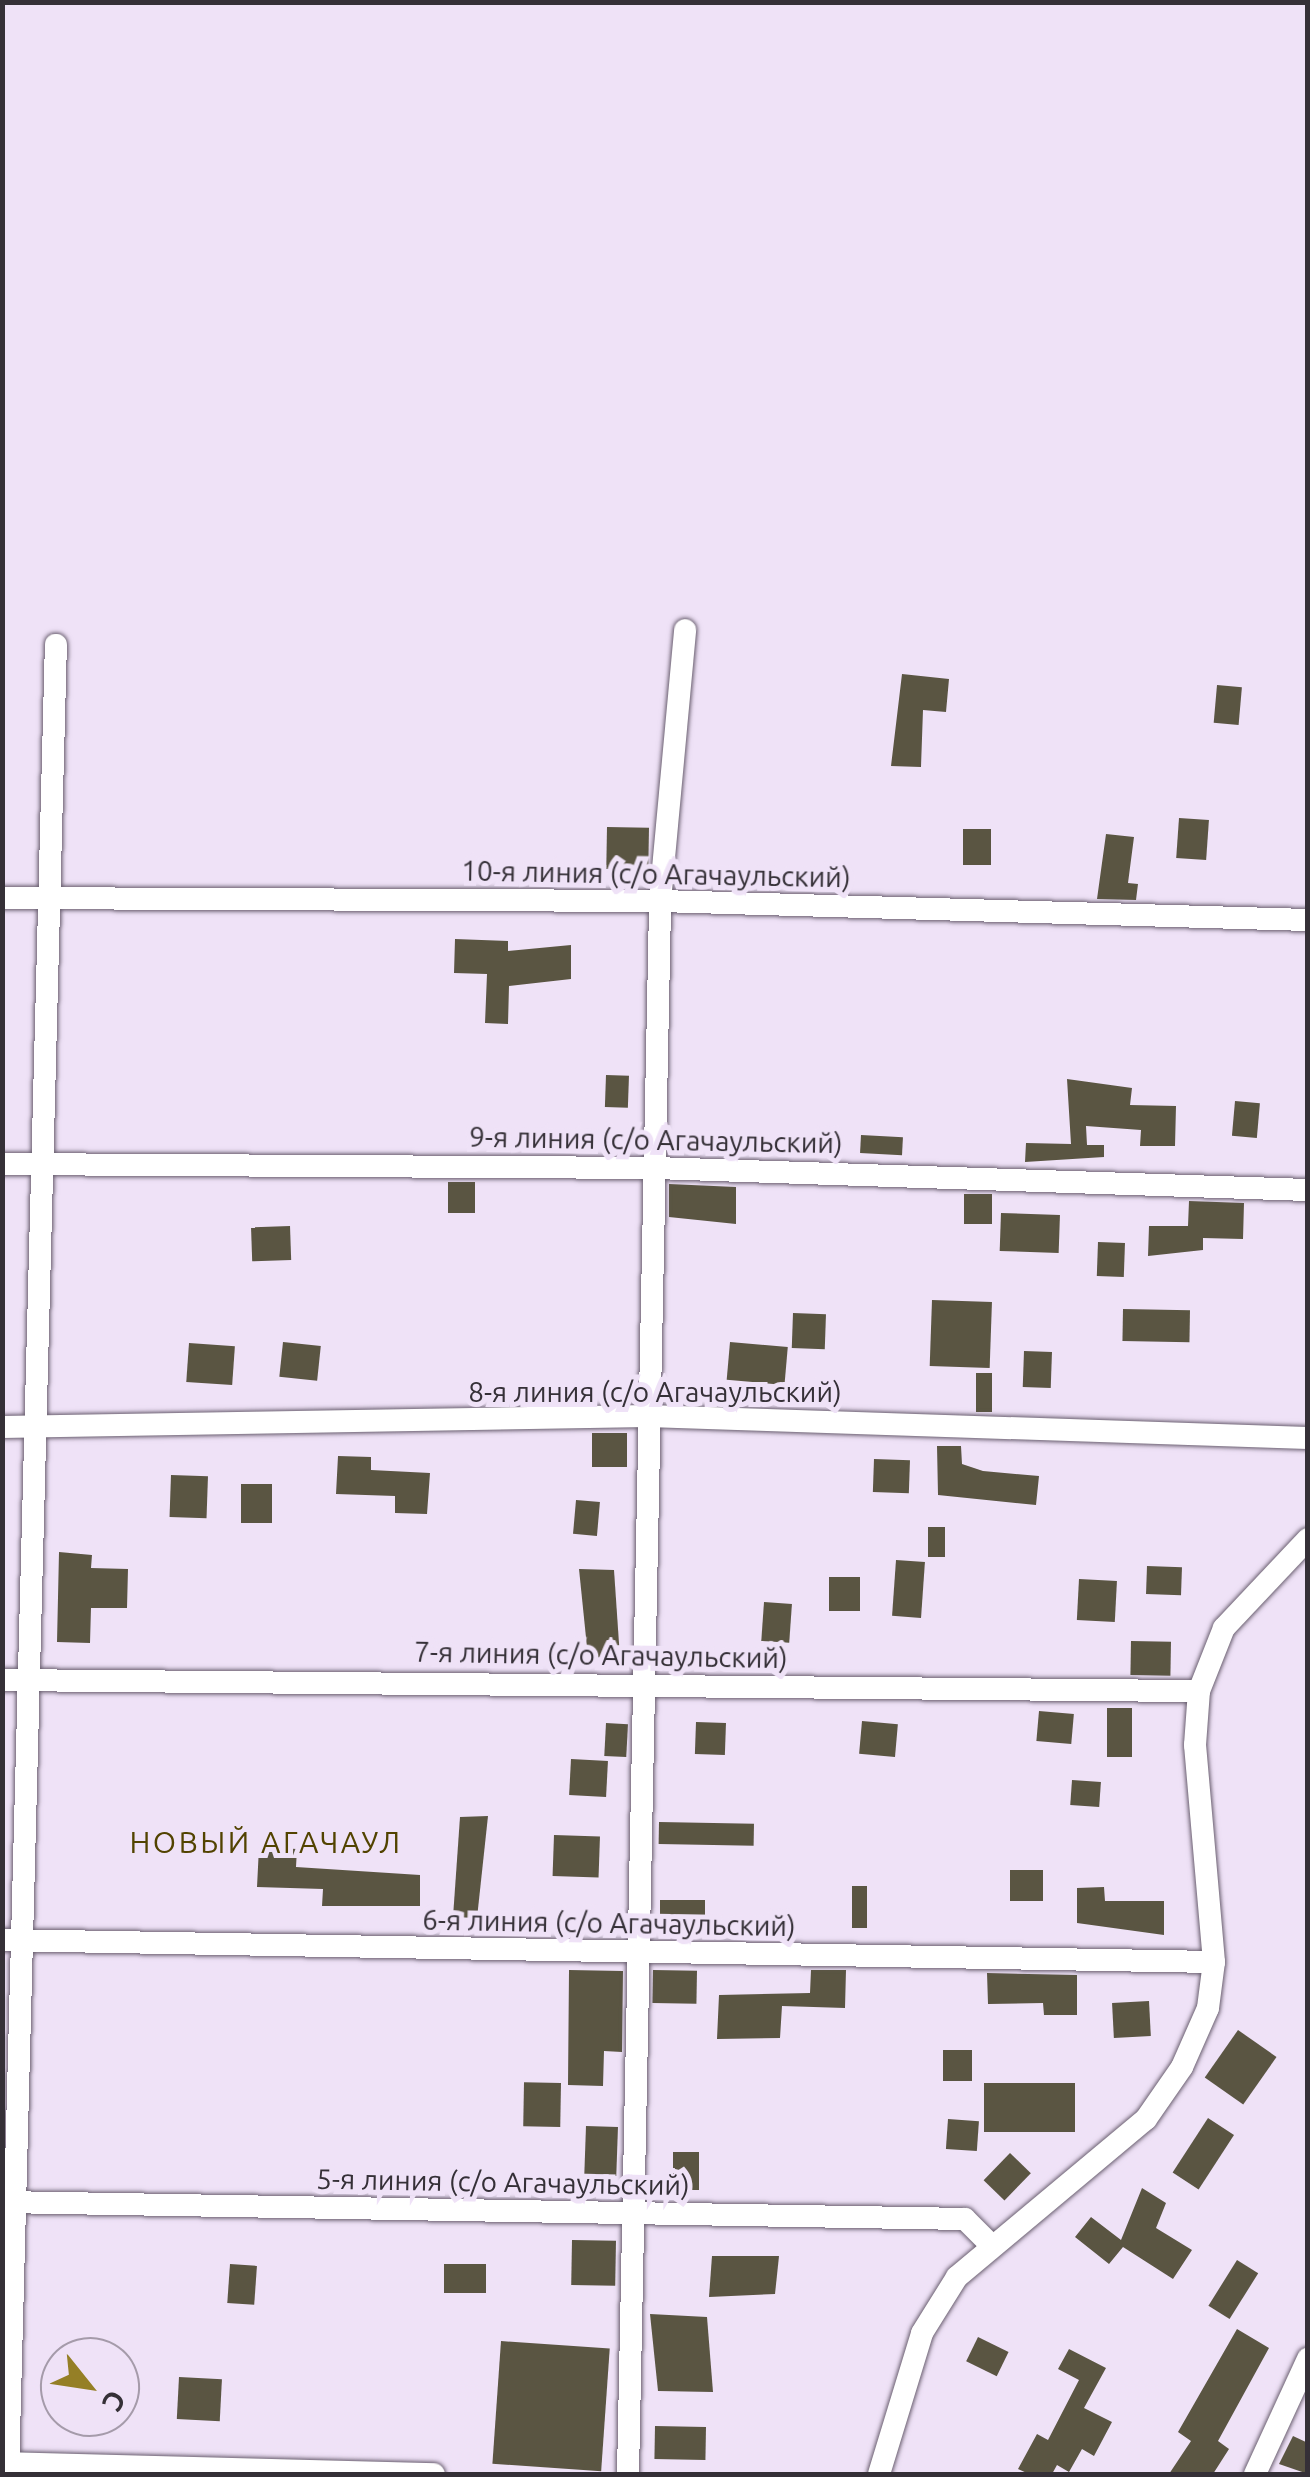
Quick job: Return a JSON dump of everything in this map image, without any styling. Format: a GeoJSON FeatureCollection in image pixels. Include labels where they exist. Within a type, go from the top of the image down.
{"type":"FeatureCollection","features":[{"type":"Feature","properties":{"kind":"street"},"geometry":{"type":"LineString","coordinates":[[628,2474],[639,1685],[660,901],[685,630]]}},
{"type":"Feature","properties":{"kind":"street"},"geometry":{"type":"LineString","coordinates":[[56,645],[33,1428],[14,1680],[6,2467],[434,2474]]}},
{"type":"Feature","properties":{"kind":"street","name":"10-я линия (с/о Агачаульский)"},"geometry":{"type":"LineString","coordinates":[[2,898],[660,901],[1308,920]]}},
{"type":"Feature","properties":{"kind":"street","name":"9-я линия (с/о Агачаульский)"},"geometry":{"type":"LineString","coordinates":[[2,1164],[655,1168],[1308,1190]]}},
{"type":"Feature","properties":{"kind":"street","name":"8-я линия (с/о Агачаульский)"},"geometry":{"type":"LineString","coordinates":[[2,1428],[648,1416],[1308,1438]]}},
{"type":"Feature","properties":{"kind":"street"},"geometry":{"type":"LineString","coordinates":[[879,2474],[922,2333],[957,2277],[1146,2119],[1208,2008],[1214,1962],[1195,1746],[1199,1691],[1224,1628],[1308,1539]]}},
{"type":"Feature","properties":{"kind":"street","name":"7-я линия (с/о Агачаульский)"},"geometry":{"type":"LineString","coordinates":[[14,1680],[1199,1691]]}},
{"type":"Feature","properties":{"kind":"street","name":"6-я линия (с/о Агачаульский)"},"geometry":{"type":"LineString","coordinates":[[12,1940],[1214,1962]]}},
{"type":"Feature","properties":{"kind":"street","name":"5-я линия (с/о Агачаульский)"},"geometry":{"type":"LineString","coordinates":[[8,2202],[964,2220],[991,2246]]}},
{"type":"Feature","properties":{"kind":"street"},"geometry":{"type":"LineString","coordinates":[[1255,2474],[1308,2360]]}},
{"type":"Feature","properties":{"kind":"building"},"geometry":{"type":"Polygon","coordinates":[[[902,674],[949,679],[946,712],[923,710],[921,767],[891,766],[902,674]]]}},
{"type":"Feature","properties":{"kind":"building"},"geometry":{"type":"Polygon","coordinates":[[[1217,685],[1242,687],[1239,725],[1214,723],[1217,685]]]}},
{"type":"Feature","properties":{"kind":"building"},"geometry":{"type":"Polygon","coordinates":[[[1179,818],[1209,820],[1206,860],[1176,858],[1179,818]]]}},
{"type":"Feature","properties":{"kind":"building"},"geometry":{"type":"Polygon","coordinates":[[[607,827],[649,828],[648,870],[606,869],[607,827]]]}},
{"type":"Feature","properties":{"kind":"building"},"geometry":{"type":"Polygon","coordinates":[[[963,829],[991,829],[991,865],[963,865],[963,829]]]}},
{"type":"Feature","properties":{"kind":"building"},"geometry":{"type":"Polygon","coordinates":[[[1106,834],[1134,837],[1128,883],[1138,884],[1136,900],[1097,899],[1106,834]]]}},
{"type":"Feature","properties":{"kind":"building"},"geometry":{"type":"Polygon","coordinates":[[[455,939],[508,941],[508,951],[571,945],[571,979],[509,986],[508,1024],[485,1023],[487,974],[454,973],[455,939]]]}},
{"type":"Feature","properties":{"kind":"building"},"geometry":{"type":"Polygon","coordinates":[[[606,1075],[629,1076],[628,1108],[605,1107],[606,1075]]]}},
{"type":"Feature","properties":{"kind":"building"},"geometry":{"type":"Polygon","coordinates":[[[1067,1079],[1132,1088],[1130,1105],[1176,1106],[1175,1146],[1140,1146],[1141,1130],[1086,1126],[1087,1145],[1104,1145],[1104,1157],[1025,1162],[1026,1143],[1071,1144],[1067,1079]]]}},
{"type":"Feature","properties":{"kind":"building"},"geometry":{"type":"Polygon","coordinates":[[[1235,1101],[1260,1103],[1257,1138],[1232,1136],[1235,1101]]]}},
{"type":"Feature","properties":{"kind":"building"},"geometry":{"type":"Polygon","coordinates":[[[861,1135],[903,1137],[902,1155],[860,1153],[861,1135]]]}},
{"type":"Feature","properties":{"kind":"building"},"geometry":{"type":"Polygon","coordinates":[[[448,1182],[475,1182],[475,1213],[448,1213],[448,1182]]]}},
{"type":"Feature","properties":{"kind":"building"},"geometry":{"type":"Polygon","coordinates":[[[669,1184],[736,1187],[736,1224],[669,1217],[669,1184]]]}},
{"type":"Feature","properties":{"kind":"building"},"geometry":{"type":"Polygon","coordinates":[[[964,1194],[992,1194],[992,1224],[964,1224],[964,1194]]]}},
{"type":"Feature","properties":{"kind":"building"},"geometry":{"type":"Polygon","coordinates":[[[1189,1201],[1244,1203],[1243,1239],[1203,1238],[1203,1250],[1148,1256],[1149,1226],[1188,1226],[1189,1201]]]}},
{"type":"Feature","properties":{"kind":"building"},"geometry":{"type":"Polygon","coordinates":[[[1001,1213],[1060,1215],[1059,1253],[1000,1251],[1001,1213]]]}},
{"type":"Feature","properties":{"kind":"building"},"geometry":{"type":"Polygon","coordinates":[[[290,1226],[291,1260],[252,1261],[251,1227],[290,1226]]]}},
{"type":"Feature","properties":{"kind":"building"},"geometry":{"type":"Polygon","coordinates":[[[1098,1242],[1125,1243],[1124,1277],[1097,1276],[1098,1242]]]}},
{"type":"Feature","properties":{"kind":"building"},"geometry":{"type":"Polygon","coordinates":[[[932,1300],[992,1302],[990,1368],[930,1366],[932,1300]]]}},
{"type":"Feature","properties":{"kind":"building"},"geometry":{"type":"Polygon","coordinates":[[[1123,1309],[1190,1310],[1189,1342],[1122,1341],[1123,1309]]]}},
{"type":"Feature","properties":{"kind":"building"},"geometry":{"type":"Polygon","coordinates":[[[793,1313],[826,1314],[825,1349],[792,1348],[793,1313]]]}},
{"type":"Feature","properties":{"kind":"building"},"geometry":{"type":"Polygon","coordinates":[[[283,1342],[321,1346],[317,1381],[279,1377],[283,1342]]]}},
{"type":"Feature","properties":{"kind":"building"},"geometry":{"type":"Polygon","coordinates":[[[730,1342],[788,1347],[784,1385],[727,1380],[730,1342]]]}},
{"type":"Feature","properties":{"kind":"building"},"geometry":{"type":"Polygon","coordinates":[[[189,1343],[235,1346],[232,1385],[186,1382],[189,1343]]]}},
{"type":"Feature","properties":{"kind":"building"},"geometry":{"type":"Polygon","coordinates":[[[1024,1351],[1052,1352],[1051,1388],[1023,1387],[1024,1351]]]}},
{"type":"Feature","properties":{"kind":"building"},"geometry":{"type":"Polygon","coordinates":[[[976,1373],[992,1373],[992,1412],[976,1412],[976,1373]]]}},
{"type":"Feature","properties":{"kind":"building"},"geometry":{"type":"Polygon","coordinates":[[[592,1433],[627,1433],[627,1467],[592,1467],[592,1433]]]}},
{"type":"Feature","properties":{"kind":"building"},"geometry":{"type":"Polygon","coordinates":[[[937,1446],[961,1446],[962,1464],[983,1471],[1039,1476],[1036,1505],[938,1495],[937,1446]]]}},
{"type":"Feature","properties":{"kind":"building"},"geometry":{"type":"Polygon","coordinates":[[[338,1456],[371,1457],[371,1470],[430,1473],[427,1514],[395,1513],[395,1496],[336,1494],[338,1456]]]}},
{"type":"Feature","properties":{"kind":"building"},"geometry":{"type":"Polygon","coordinates":[[[874,1459],[910,1460],[909,1493],[873,1492],[874,1459]]]}},
{"type":"Feature","properties":{"kind":"building"},"geometry":{"type":"Polygon","coordinates":[[[171,1475],[208,1476],[207,1518],[170,1517],[171,1475]]]}},
{"type":"Feature","properties":{"kind":"building"},"geometry":{"type":"Polygon","coordinates":[[[241,1484],[272,1484],[272,1523],[241,1523],[241,1484]]]}},
{"type":"Feature","properties":{"kind":"building"},"geometry":{"type":"Polygon","coordinates":[[[576,1500],[600,1502],[597,1536],[573,1534],[576,1500]]]}},
{"type":"Feature","properties":{"kind":"building"},"geometry":{"type":"Polygon","coordinates":[[[928,1527],[945,1527],[945,1557],[928,1557],[928,1527]]]}},
{"type":"Feature","properties":{"kind":"building"},"geometry":{"type":"Polygon","coordinates":[[[59,1552],[92,1555],[91,1568],[128,1569],[127,1608],[91,1608],[90,1643],[57,1642],[59,1552]]]}},
{"type":"Feature","properties":{"kind":"building"},"geometry":{"type":"Polygon","coordinates":[[[896,1560],[925,1562],[921,1618],[892,1616],[896,1560]]]}},
{"type":"Feature","properties":{"kind":"building"},"geometry":{"type":"Polygon","coordinates":[[[1147,1566],[1182,1567],[1181,1595],[1146,1594],[1147,1566]]]}},
{"type":"Feature","properties":{"kind":"building"},"geometry":{"type":"Polygon","coordinates":[[[579,1569],[614,1570],[620,1658],[588,1657],[579,1569]]]}},
{"type":"Feature","properties":{"kind":"building"},"geometry":{"type":"Polygon","coordinates":[[[829,1577],[860,1577],[860,1611],[829,1611],[829,1577]]]}},
{"type":"Feature","properties":{"kind":"building"},"geometry":{"type":"Polygon","coordinates":[[[1079,1579],[1117,1581],[1115,1622],[1077,1620],[1079,1579]]]}},
{"type":"Feature","properties":{"kind":"building"},"geometry":{"type":"Polygon","coordinates":[[[764,1602],[792,1604],[789,1643],[761,1641],[764,1602]]]}},
{"type":"Feature","properties":{"kind":"building"},"geometry":{"type":"Polygon","coordinates":[[[1131,1641],[1171,1642],[1170,1676],[1130,1675],[1131,1641]]]}},
{"type":"Feature","properties":{"kind":"building"},"geometry":{"type":"Polygon","coordinates":[[[1107,1708],[1132,1708],[1132,1757],[1107,1757],[1107,1708]]]}},
{"type":"Feature","properties":{"kind":"building"},"geometry":{"type":"Polygon","coordinates":[[[1039,1711],[1074,1714],[1071,1744],[1036,1741],[1039,1711]]]}},
{"type":"Feature","properties":{"kind":"building"},"geometry":{"type":"Polygon","coordinates":[[[862,1721],[898,1724],[895,1757],[859,1754],[862,1721]]]}},
{"type":"Feature","properties":{"kind":"building"},"geometry":{"type":"Polygon","coordinates":[[[696,1722],[726,1723],[725,1755],[695,1754],[696,1722]]]}},
{"type":"Feature","properties":{"kind":"building"},"geometry":{"type":"Polygon","coordinates":[[[606,1723],[628,1724],[626,1757],[604,1756],[606,1723]]]}},
{"type":"Feature","properties":{"kind":"building"},"geometry":{"type":"Polygon","coordinates":[[[571,1759],[608,1761],[606,1797],[569,1795],[571,1759]]]}},
{"type":"Feature","properties":{"kind":"building"},"geometry":{"type":"Polygon","coordinates":[[[1072,1780],[1101,1782],[1099,1807],[1070,1805],[1072,1780]]]}},
{"type":"Feature","properties":{"kind":"building"},"geometry":{"type":"Polygon","coordinates":[[[488,1816],[477,1918],[453,1917],[460,1817],[488,1816]]]}},
{"type":"Feature","properties":{"kind":"building"},"geometry":{"type":"Polygon","coordinates":[[[659,1822],[754,1824],[754,1846],[659,1844],[659,1822]]]}},
{"type":"Feature","properties":{"kind":"building"},"geometry":{"type":"Polygon","coordinates":[[[554,1835],[600,1837],[599,1878],[553,1876],[554,1835]]]}},
{"type":"Feature","properties":{"kind":"building"},"geometry":{"type":"Polygon","coordinates":[[[259,1847],[297,1849],[296,1867],[420,1875],[420,1906],[322,1906],[323,1889],[257,1887],[259,1847]]]}},
{"type":"Feature","properties":{"kind":"building"},"geometry":{"type":"Polygon","coordinates":[[[1010,1870],[1043,1870],[1043,1901],[1010,1901],[1010,1870]]]}},
{"type":"Feature","properties":{"kind":"building"},"geometry":{"type":"Polygon","coordinates":[[[852,1886],[867,1886],[867,1928],[852,1928],[852,1886]]]}},
{"type":"Feature","properties":{"kind":"building"},"geometry":{"type":"Polygon","coordinates":[[[1104,1887],[1105,1901],[1164,1901],[1164,1935],[1077,1923],[1077,1888],[1104,1887]]]}},
{"type":"Feature","properties":{"kind":"building"},"geometry":{"type":"Polygon","coordinates":[[[660,1900],[705,1900],[705,1931],[660,1931],[660,1900]]]}},
{"type":"Feature","properties":{"kind":"building"},"geometry":{"type":"Polygon","coordinates":[[[569,1970],[623,1971],[622,2052],[604,2051],[603,2086],[568,2085],[569,1970]]]}},
{"type":"Feature","properties":{"kind":"building"},"geometry":{"type":"Polygon","coordinates":[[[653,1970],[697,1971],[696,2004],[652,2003],[653,1970]]]}},
{"type":"Feature","properties":{"kind":"building"},"geometry":{"type":"Polygon","coordinates":[[[811,1970],[846,1970],[845,2008],[782,2006],[780,2038],[717,2039],[719,1995],[810,1993],[811,1970]]]}},
{"type":"Feature","properties":{"kind":"building"},"geometry":{"type":"Polygon","coordinates":[[[987,1973],[1077,1975],[1077,2015],[1044,2015],[1043,2003],[988,2004],[987,1973]]]}},
{"type":"Feature","properties":{"kind":"building"},"geometry":{"type":"Polygon","coordinates":[[[1149,2001],[1151,2036],[1114,2038],[1112,2003],[1149,2001]]]}},
{"type":"Feature","properties":{"kind":"building"},"geometry":{"type":"Polygon","coordinates":[[[1238,2030],[1277,2057],[1243,2104],[1205,2078],[1238,2030]]]}},
{"type":"Feature","properties":{"kind":"building"},"geometry":{"type":"Polygon","coordinates":[[[943,2050],[972,2050],[972,2081],[943,2081],[943,2050]]]}},
{"type":"Feature","properties":{"kind":"building"},"geometry":{"type":"Polygon","coordinates":[[[524,2082],[561,2083],[560,2127],[523,2126],[524,2082]]]}},
{"type":"Feature","properties":{"kind":"building"},"geometry":{"type":"Polygon","coordinates":[[[984,2083],[1075,2083],[1075,2132],[984,2132],[984,2083]]]}},
{"type":"Feature","properties":{"kind":"building"},"geometry":{"type":"Polygon","coordinates":[[[1208,2118],[1234,2135],[1199,2189],[1173,2173],[1208,2118]]]}},
{"type":"Feature","properties":{"kind":"building"},"geometry":{"type":"Polygon","coordinates":[[[948,2119],[979,2121],[977,2151],[946,2149],[948,2119]]]}},
{"type":"Feature","properties":{"kind":"building"},"geometry":{"type":"Polygon","coordinates":[[[586,2126],[618,2127],[616,2176],[584,2175],[586,2126]]]}},
{"type":"Feature","properties":{"kind":"building"},"geometry":{"type":"Polygon","coordinates":[[[673,2152],[699,2152],[699,2190],[673,2190],[673,2152]]]}},
{"type":"Feature","properties":{"kind":"building"},"geometry":{"type":"Polygon","coordinates":[[[1010,2153],[1031,2173],[1004,2200],[984,2180],[1010,2153]]]}},
{"type":"Feature","properties":{"kind":"building"},"geometry":{"type":"Polygon","coordinates":[[[1142,2188],[1166,2203],[1156,2228],[1192,2250],[1173,2279],[1123,2247],[1109,2264],[1075,2237],[1091,2217],[1121,2240],[1142,2188]]]}},
{"type":"Feature","properties":{"kind":"building"},"geometry":{"type":"Polygon","coordinates":[[[572,2240],[616,2241],[615,2286],[571,2285],[572,2240]]]}},
{"type":"Feature","properties":{"kind":"building"},"geometry":{"type":"Polygon","coordinates":[[[712,2256],[779,2256],[775,2294],[709,2297],[712,2256]]]}},
{"type":"Feature","properties":{"kind":"building"},"geometry":{"type":"Polygon","coordinates":[[[1237,2260],[1258,2273],[1230,2319],[1208,2306],[1237,2260]]]}},
{"type":"Feature","properties":{"kind":"building"},"geometry":{"type":"Polygon","coordinates":[[[230,2264],[257,2266],[254,2305],[227,2303],[230,2264]]]}},
{"type":"Feature","properties":{"kind":"building"},"geometry":{"type":"Polygon","coordinates":[[[444,2264],[486,2264],[486,2293],[444,2293],[444,2264]]]}},
{"type":"Feature","properties":{"kind":"building"},"geometry":{"type":"Polygon","coordinates":[[[650,2314],[707,2317],[713,2392],[658,2391],[650,2314]]]}},
{"type":"Feature","properties":{"kind":"building"},"geometry":{"type":"Polygon","coordinates":[[[1237,2329],[1269,2348],[1218,2441],[1229,2449],[1213,2474],[1169,2474],[1191,2441],[1178,2432],[1237,2329]]]}},
{"type":"Feature","properties":{"kind":"building"},"geometry":{"type":"Polygon","coordinates":[[[978,2337],[1009,2352],[997,2376],[966,2361],[978,2337]]]}},
{"type":"Feature","properties":{"kind":"building"},"geometry":{"type":"Polygon","coordinates":[[[501,2341],[610,2349],[601,2471],[492,2464],[501,2341]]]}},
{"type":"Feature","properties":{"kind":"building"},"geometry":{"type":"Polygon","coordinates":[[[1069,2349],[1106,2368],[1084,2408],[1112,2422],[1094,2456],[1082,2449],[1069,2472],[1057,2465],[1052,2474],[1029,2474],[1018,2469],[1037,2434],[1048,2440],[1079,2380],[1058,2369],[1069,2349]]]}},
{"type":"Feature","properties":{"kind":"building"},"geometry":{"type":"Polygon","coordinates":[[[179,2377],[222,2379],[220,2421],[177,2419],[179,2377]]]}},
{"type":"Feature","properties":{"kind":"building"},"geometry":{"type":"Polygon","coordinates":[[[655,2426],[706,2427],[705,2460],[654,2459],[655,2426]]]}},
{"type":"Feature","properties":{"kind":"building"},"geometry":{"type":"Polygon","coordinates":[[[1293,2436],[1308,2443],[1308,2474],[1279,2464],[1293,2436]]]}},
{"type":"Feature","properties":{"kind":"district","name":"НОВЫЙ АГАЧАУЛ"},"geometry":{"type":"Point","coordinates":[266,1842]}}]}
